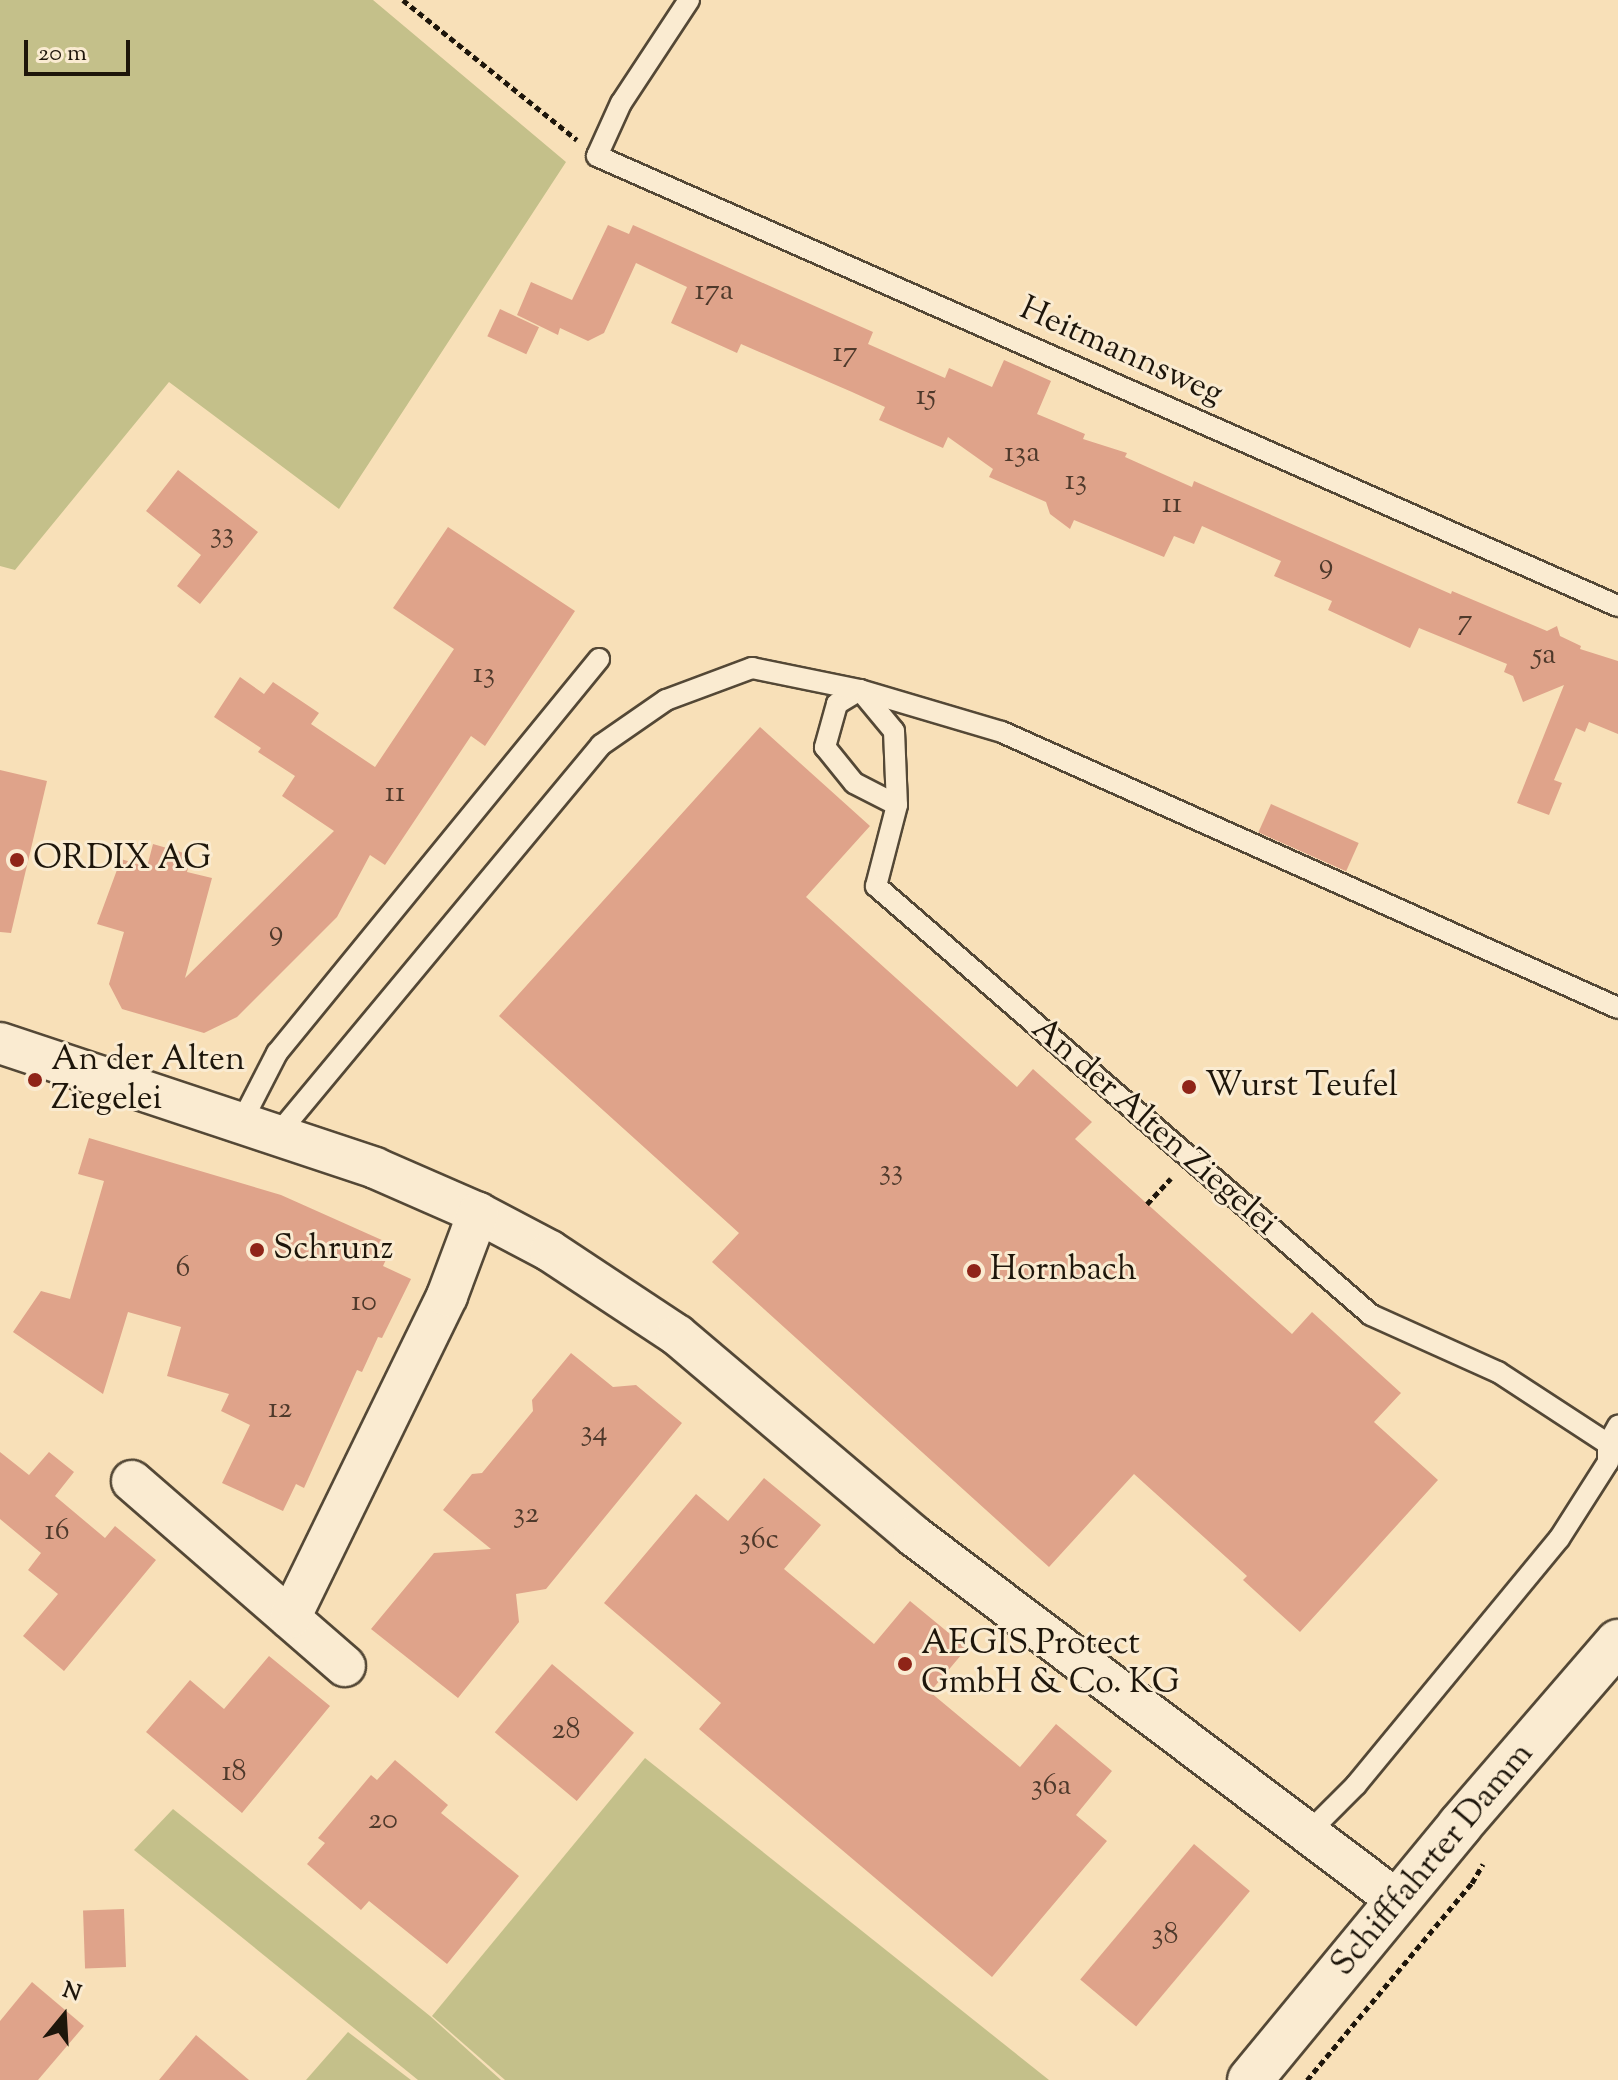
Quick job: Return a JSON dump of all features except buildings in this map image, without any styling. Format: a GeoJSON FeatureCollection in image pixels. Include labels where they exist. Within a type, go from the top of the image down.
{"type":"FeatureCollection","features":[{"type":"Feature","properties":{"kind":"main road","name":"Schifffahrter Damm"},"geometry":{"type":"LineString","coordinates":[[1250,2080],[1618,1642]]}},
{"type":"Feature","properties":{"kind":"street"},"geometry":{"type":"LineString","coordinates":[[0,1043],[375,1168],[478,1213],[550,1251],[677,1335],[914,1536],[1306,1835],[1398,1901]]}},
{"type":"Feature","properties":{"kind":"street"},"geometry":{"type":"LineString","coordinates":[[290,1618],[447,1296],[478,1213]]}},
{"type":"Feature","properties":{"kind":"street"},"geometry":{"type":"LineString","coordinates":[[132,1481],[345,1666]]}},
{"type":"Feature","properties":{"kind":"lane"},"geometry":{"type":"LineString","coordinates":[[597,156],[621,103],[689,0]]}},
{"type":"Feature","properties":{"kind":"lane","name":"Heitmannsweg"},"geometry":{"type":"LineString","coordinates":[[597,156],[1618,606]]}},
{"type":"Feature","properties":{"kind":"lane"},"geometry":{"type":"LineString","coordinates":[[259,1129],[277,1053],[599,659]]}},
{"type":"Feature","properties":{"kind":"lane"},"geometry":{"type":"LineString","coordinates":[[259,1129],[601,745],[666,700],[752,668],[860,690],[1002,732],[1618,1008]]}},
{"type":"Feature","properties":{"kind":"lane"},"geometry":{"type":"LineString","coordinates":[[860,690],[837,704],[825,747],[854,783],[897,805]]}},
{"type":"Feature","properties":{"kind":"lane","name":"An der Alten Ziegelei"},"geometry":{"type":"LineString","coordinates":[[860,690],[894,731],[897,805],[876,886],[1371,1315],[1498,1372],[1613,1435]]}},
{"type":"Feature","properties":{"kind":"lane"},"geometry":{"type":"LineString","coordinates":[[1306,1835],[1356,1785],[1559,1539],[1608,1462],[1613,1435]]}},
{"type":"Feature","properties":{"kind":"path"},"geometry":{"type":"LineString","coordinates":[[403,0],[597,156]]}},
{"type":"Feature","properties":{"kind":"path"},"geometry":{"type":"LineString","coordinates":[[1147,1204],[1190,1158]]}},
{"type":"Feature","properties":{"kind":"shaded area"},"geometry":{"type":"Polygon","coordinates":[[[0,0],[373,0],[566,162],[339,509],[169,382],[15,570],[0,566],[0,0]]]}},
{"type":"Feature","properties":{"kind":"shaded area"},"geometry":{"type":"Polygon","coordinates":[[[645,1758],[1049,2080],[505,2080],[432,2016],[645,1758]]]}},
{"type":"Feature","properties":{"kind":"shaded area"},"geometry":{"type":"Polygon","coordinates":[[[173,1809],[430,2016],[501,2080],[418,2080],[134,1850],[173,1809]]]}},
{"type":"Feature","properties":{"kind":"shaded area"},"geometry":{"type":"Polygon","coordinates":[[[348,2032],[411,2080],[306,2080],[348,2032]]]}},
{"type":"Feature","properties":{"kind":"place","name":"ORDIX AG"},"geometry":{"type":"Point","coordinates":[17,860]}},
{"type":"Feature","properties":{"kind":"place","name":"An der Alten Ziegelei"},"geometry":{"type":"Point","coordinates":[35,1080]}},
{"type":"Feature","properties":{"kind":"place","name":"Wurst Teufel"},"geometry":{"type":"Point","coordinates":[1189,1087]}},
{"type":"Feature","properties":{"kind":"place","name":"Schrunz"},"geometry":{"type":"Point","coordinates":[257,1250]}},
{"type":"Feature","properties":{"kind":"place","name":"Hornbach"},"geometry":{"type":"Point","coordinates":[974,1271]}},
{"type":"Feature","properties":{"kind":"place","name":"AEGIS Protect GmbH & Co. KG"},"geometry":{"type":"Point","coordinates":[905,1664]}}]}
